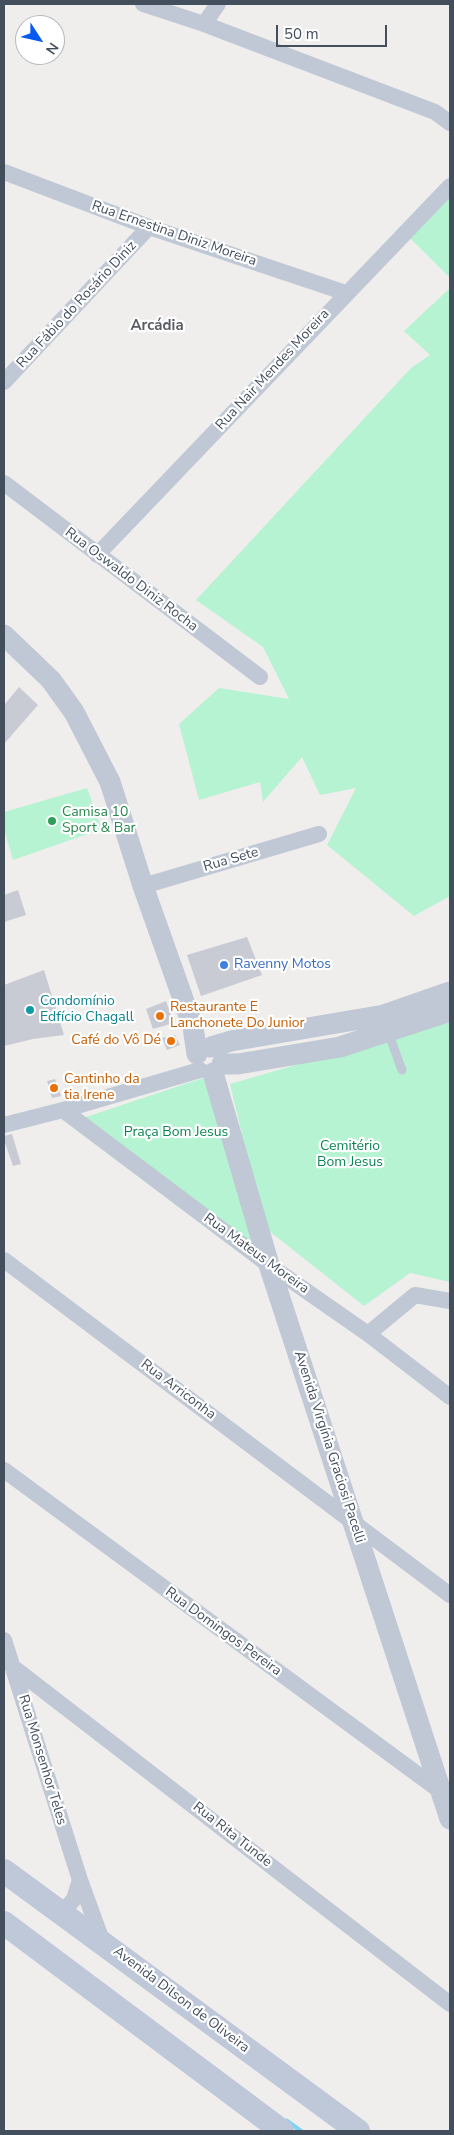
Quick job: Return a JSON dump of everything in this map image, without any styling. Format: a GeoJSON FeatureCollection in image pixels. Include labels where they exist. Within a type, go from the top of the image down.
{"type":"FeatureCollection","features":[{"type":"Feature","properties":{"kind":"main road","name":"Avenida Dilson de Oliveira"},"geometry":{"type":"LineString","coordinates":[[4,1871],[358,2131]]}},
{"type":"Feature","properties":{"kind":"main road"},"geometry":{"type":"LineString","coordinates":[[4,1924],[282,2131]]}},
{"type":"Feature","properties":{"kind":"street"},"geometry":{"type":"LineString","coordinates":[[143,4],[204,24],[435,112],[450,123]]}},
{"type":"Feature","properties":{"kind":"street"},"geometry":{"type":"LineString","coordinates":[[204,24],[218,4]]}},
{"type":"Feature","properties":{"kind":"street","name":"Rua Ernestina Diniz Moreira"},"geometry":{"type":"LineString","coordinates":[[4,172],[149,227],[346,293]]}},
{"type":"Feature","properties":{"kind":"street","name":"Rua Nair Mendes Moreira"},"geometry":{"type":"LineString","coordinates":[[97,555],[450,186]]}},
{"type":"Feature","properties":{"kind":"street","name":"Rua Fábio do Rosário Diniz"},"geometry":{"type":"LineString","coordinates":[[4,382],[149,227]]}},
{"type":"Feature","properties":{"kind":"street","name":"Rua Oswaldo Diniz Rocha"},"geometry":{"type":"LineString","coordinates":[[4,483],[260,677]]}},
{"type":"Feature","properties":{"kind":"street","name":"Avenida Virgínia Graciosi Pacelli"},"geometry":{"type":"LineString","coordinates":[[4,635],[51,680],[74,712],[110,782],[142,886],[193,1027],[209,1059],[269,1265],[446,1796],[450,1819]]}},
{"type":"Feature","properties":{"kind":"street","name":"Rua Sete"},"geometry":{"type":"LineString","coordinates":[[142,886],[319,834]]}},
{"type":"Feature","properties":{"kind":"street"},"geometry":{"type":"LineString","coordinates":[[386,1023],[450,992]]}},
{"type":"Feature","properties":{"kind":"street"},"geometry":{"type":"LineString","coordinates":[[4,1125],[64,1110],[209,1059],[231,1040],[386,1023],[450,1011]]}},
{"type":"Feature","properties":{"kind":"street","name":"Rua Mateus Moreira"},"geometry":{"type":"LineString","coordinates":[[64,1110],[269,1265],[368,1334],[450,1397]]}},
{"type":"Feature","properties":{"kind":"street","name":"Rua Arriconha"},"geometry":{"type":"LineString","coordinates":[[4,1260],[450,1595]]}},
{"type":"Feature","properties":{"kind":"street"},"geometry":{"type":"LineString","coordinates":[[368,1334],[415,1294],[450,1301]]}},
{"type":"Feature","properties":{"kind":"street","name":"Rua Domingos Pereira"},"geometry":{"type":"LineString","coordinates":[[4,1470],[446,1796]]}},
{"type":"Feature","properties":{"kind":"street","name":"Rua Monsenhor Teles"},"geometry":{"type":"LineString","coordinates":[[4,1640],[80,1880],[103,1942]]}},
{"type":"Feature","properties":{"kind":"street","name":"Rua Rita Tunde"},"geometry":{"type":"LineString","coordinates":[[13,1667],[450,2004]]}},
{"type":"Feature","properties":{"kind":"street"},"geometry":{"type":"LineString","coordinates":[[62,1912],[74,1899],[80,1880]]}},
{"type":"Feature","properties":{"kind":"lane"},"geometry":{"type":"LineString","coordinates":[[386,1023],[402,1070]]}},
{"type":"Feature","properties":{"kind":"green space"},"geometry":{"type":"Polygon","coordinates":[[[450,193],[450,278],[408,236],[450,193]]]}},
{"type":"Feature","properties":{"kind":"green space"},"geometry":{"type":"Polygon","coordinates":[[[450,288],[450,896],[414,916],[327,845],[356,788],[320,795],[302,757],[263,802],[260,782],[199,800],[179,724],[219,688],[289,699],[263,647],[196,600],[411,368],[430,355],[404,331],[450,288]]]}},
{"type":"Feature","properties":{"kind":"green space","name":"Camisa 10 Sport & Bar"},"geometry":{"type":"Polygon","coordinates":[[[87,788],[102,829],[13,860],[4,829],[4,812],[87,788]]]}},
{"type":"Feature","properties":{"kind":"green space","name":"Cemitério Bom Jesus"},"geometry":{"type":"Polygon","coordinates":[[[450,1020],[450,1282],[410,1273],[364,1306],[264,1227],[230,1084],[450,1020]]]}},
{"type":"Feature","properties":{"kind":"green space","name":"Praça Bom Jesus"},"geometry":{"type":"Polygon","coordinates":[[[206,1077],[260,1251],[83,1118],[206,1077]]]}},
{"type":"Feature","properties":{"kind":"building"},"geometry":{"type":"Polygon","coordinates":[[[19,687],[38,705],[4,744],[4,705],[19,687]]]}},
{"type":"Feature","properties":{"kind":"building"},"geometry":{"type":"Polygon","coordinates":[[[18,890],[26,915],[4,922],[4,895],[18,890]]]}},
{"type":"Feature","properties":{"kind":"building","name":"Ravenny Motos"},"geometry":{"type":"Polygon","coordinates":[[[247,937],[262,975],[201,996],[187,955],[247,937]]]}},
{"type":"Feature","properties":{"kind":"building","name":"Condomínio Edfício Chagall"},"geometry":{"type":"Polygon","coordinates":[[[44,970],[64,1035],[33,1039],[4,1046],[4,985],[44,970]]]}},
{"type":"Feature","properties":{"kind":"building","name":"Restaurante E Lanchonete Do Junior"},"geometry":{"type":"Polygon","coordinates":[[[166,1001],[174,1023],[153,1029],[146,1009],[166,1001]]]}},
{"type":"Feature","properties":{"kind":"building","name":"Café do Vô Dé"},"geometry":{"type":"Polygon","coordinates":[[[175,1035],[180,1045],[167,1050],[162,1038],[175,1035]]]}},
{"type":"Feature","properties":{"kind":"building","name":"Cantinho da tia Irene"},"geometry":{"type":"Polygon","coordinates":[[[55,1079],[61,1096],[52,1098],[47,1081],[55,1079]]]}},
{"type":"Feature","properties":{"kind":"building"},"geometry":{"type":"Polygon","coordinates":[[[12,1134],[21,1164],[13,1166],[4,1140],[4,1136],[12,1134]]]}},
{"type":"Feature","properties":{"kind":"waterway"},"geometry":{"type":"LineString","coordinates":[[287,2121],[301,2131]]}},
{"type":"Feature","properties":{"kind":"place","name":"Camisa 10 Sport & Bar"},"geometry":{"type":"Point","coordinates":[52,821]}},
{"type":"Feature","properties":{"kind":"place","name":"Ravenny Motos"},"geometry":{"type":"Point","coordinates":[224,965]}},
{"type":"Feature","properties":{"kind":"place","name":"Condomínio Edfício Chagall"},"geometry":{"type":"Point","coordinates":[30,1010]}},
{"type":"Feature","properties":{"kind":"place","name":"Restaurante E Lanchonete Do Junior"},"geometry":{"type":"Point","coordinates":[160,1016]}},
{"type":"Feature","properties":{"kind":"place","name":"Café do Vô Dé"},"geometry":{"type":"Point","coordinates":[171,1041]}},
{"type":"Feature","properties":{"kind":"place","name":"Cantinho da tia Irene"},"geometry":{"type":"Point","coordinates":[54,1088]}},
{"type":"Feature","properties":{"kind":"district","name":"Arcádia"},"geometry":{"type":"Point","coordinates":[157,326]}}]}
